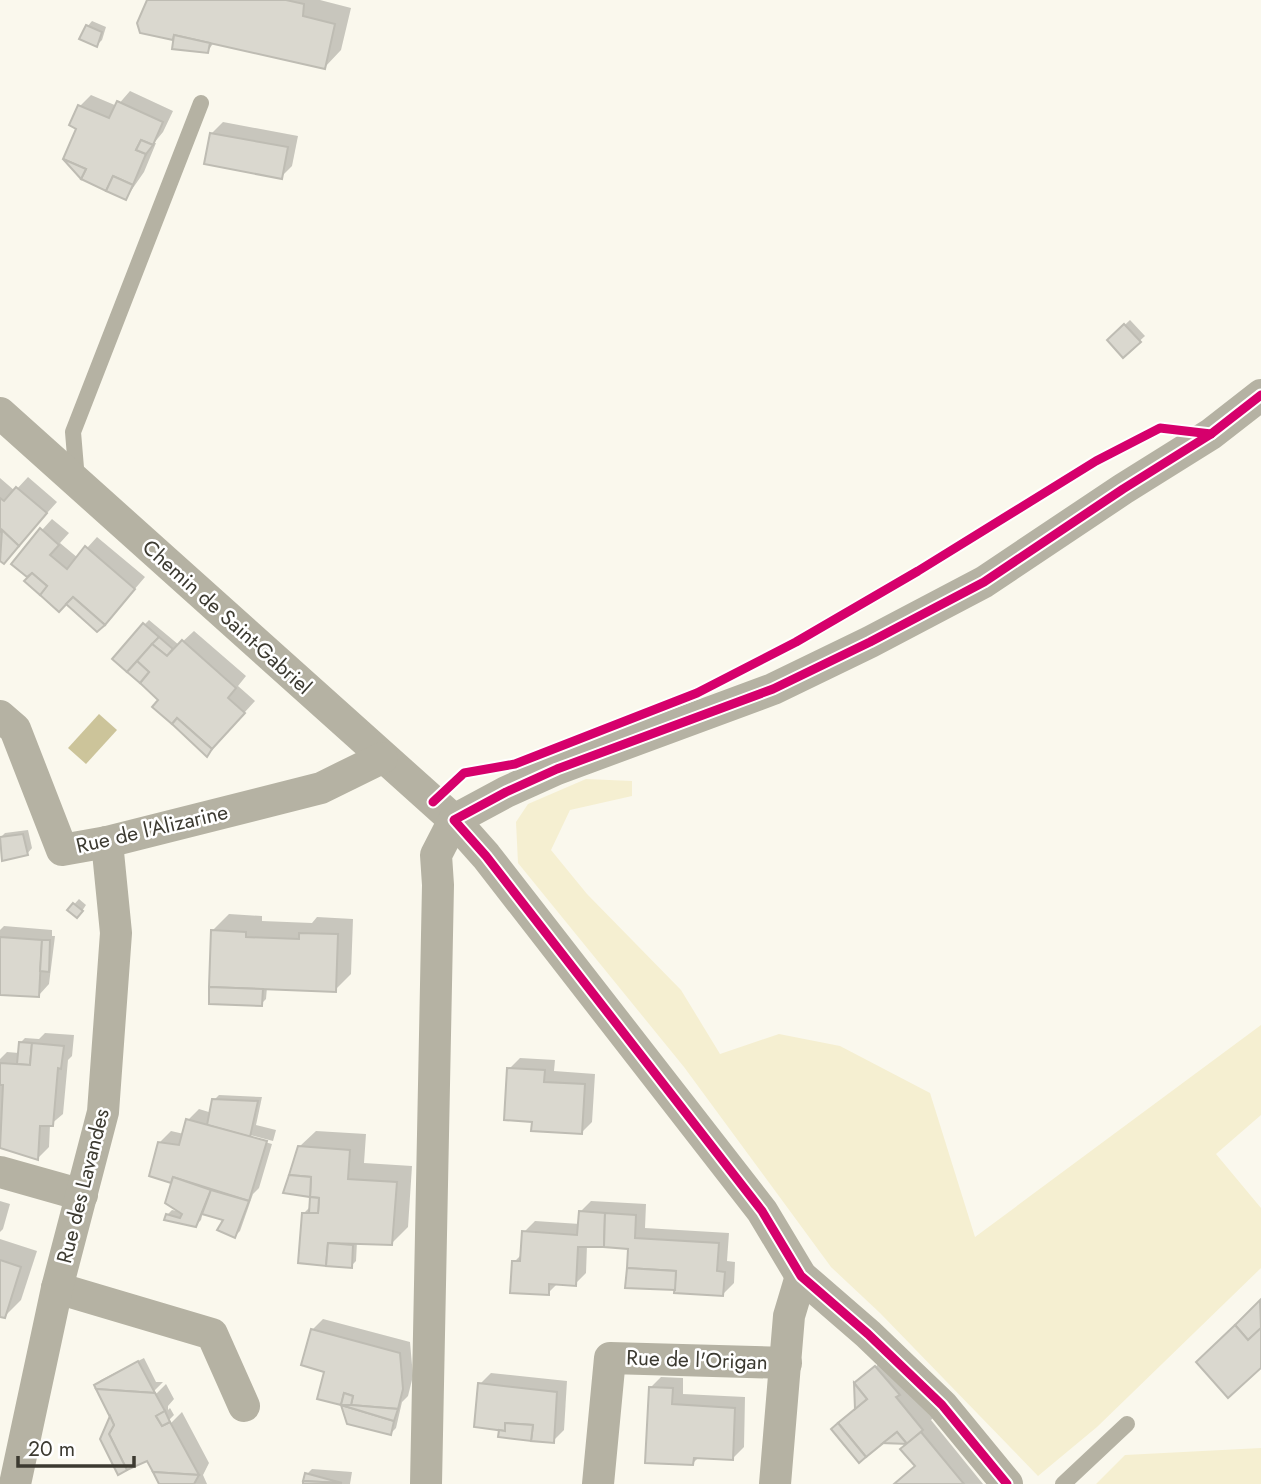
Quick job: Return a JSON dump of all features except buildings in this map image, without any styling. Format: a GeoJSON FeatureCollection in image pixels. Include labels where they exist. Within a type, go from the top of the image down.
{"type":"FeatureCollection","features":[{"type":"Feature","properties":{"kind":"street"},"geometry":{"type":"LineString","coordinates":[[426,1484],[438,885],[436,855],[454,820],[557,769],[774,689],[870,642],[984,582],[1211,434],[1261,396]]}},
{"type":"Feature","properties":{"kind":"street","name":"Chemin de Saint-Gabriel"},"geometry":{"type":"LineString","coordinates":[[0,413],[454,820],[494,866],[762,1211],[802,1276],[942,1405],[1007,1484]]}},
{"type":"Feature","properties":{"kind":"street","name":"Rue de l'Alizarine"},"geometry":{"type":"LineString","coordinates":[[0,716],[15,729],[62,850],[107,842],[321,788],[383,758]]}},
{"type":"Feature","properties":{"kind":"street","name":"Rue des Lavandes"},"geometry":{"type":"LineString","coordinates":[[15,1484],[57,1288],[103,1112],[116,933],[107,842]]}},
{"type":"Feature","properties":{"kind":"street"},"geometry":{"type":"LineString","coordinates":[[0,1172],[82,1195]]}},
{"type":"Feature","properties":{"kind":"street"},"geometry":{"type":"LineString","coordinates":[[775,1484],[789,1316],[802,1276]]}},
{"type":"Feature","properties":{"kind":"street"},"geometry":{"type":"LineString","coordinates":[[57,1288],[212,1334],[244,1406]]}},
{"type":"Feature","properties":{"kind":"street","name":"Rue de l'Origan"},"geometry":{"type":"LineString","coordinates":[[598,1484],[610,1358],[786,1363]]}},
{"type":"Feature","properties":{"kind":"lane"},"geometry":{"type":"LineString","coordinates":[[77,482],[73,432],[201,103]]}},
{"type":"Feature","properties":{"kind":"lane"},"geometry":{"type":"LineString","coordinates":[[1063,1484],[1126,1424]]}},
{"type":"Feature","properties":{"kind":"shaded area"},"geometry":{"type":"Polygon","coordinates":[[[99,714],[117,730],[86,764],[68,748],[99,714]]]}},
{"type":"Feature","properties":{"kind":"shaded area"},"geometry":{"type":"Polygon","coordinates":[[[586,779],[632,781],[632,796],[570,810],[551,850],[587,894],[681,990],[720,1054],[779,1034],[840,1046],[930,1093],[975,1237],[1261,1025],[1261,1115],[1216,1154],[1261,1208],[1261,1268],[1097,1427],[1038,1476],[880,1313],[831,1267],[684,1067],[518,863],[516,822],[528,804],[586,779]]]}},
{"type":"Feature","properties":{"kind":"shaded area"},"geometry":{"type":"Polygon","coordinates":[[[1261,1448],[1261,1484],[1096,1484],[1125,1455],[1261,1448]]]}},
{"type":"Feature","properties":{"kind":"cycle path"},"geometry":{"type":"LineString","coordinates":[[1007,1484],[942,1405],[868,1334],[801,1276],[762,1211],[486,856],[454,820],[557,769],[773,689],[984,582],[1211,434],[1261,395]]}},
{"type":"Feature","properties":{"kind":"cycle path"},"geometry":{"type":"LineString","coordinates":[[433,802],[464,773],[515,764],[697,693],[796,642],[918,571],[1096,461],[1160,428],[1211,434]]}}]}
